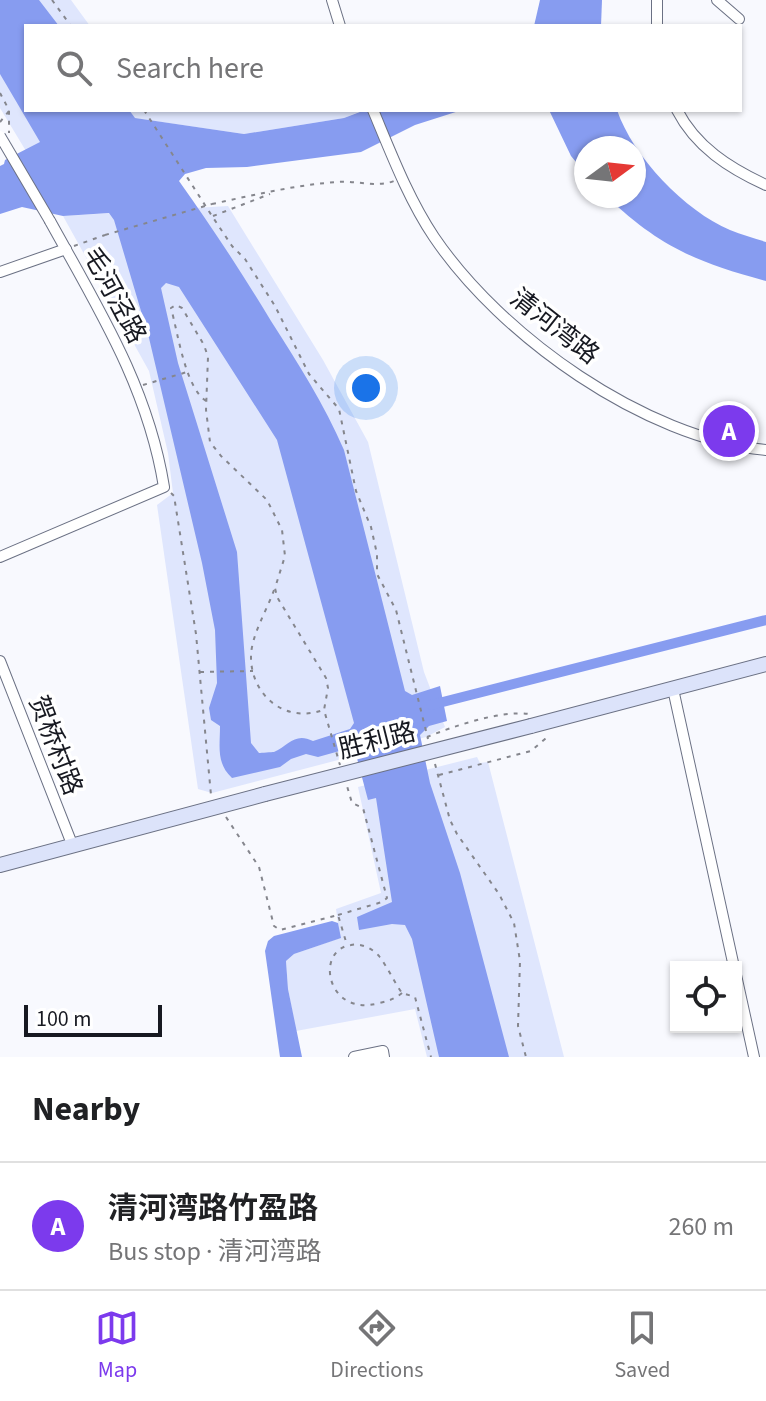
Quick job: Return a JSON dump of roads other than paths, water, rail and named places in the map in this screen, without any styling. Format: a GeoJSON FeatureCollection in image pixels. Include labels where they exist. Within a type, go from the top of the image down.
{"type":"FeatureCollection","features":[{"type":"Feature","properties":{"kind":"main road","name":"胜利路"},"geometry":{"type":"LineString","coordinates":[[0,865],[531,720],[548,722],[766,664]]}},
{"type":"Feature","properties":{"kind":"street"},"geometry":{"type":"LineString","coordinates":[[332,0],[339,24]]}},
{"type":"Feature","properties":{"kind":"street"},"geometry":{"type":"LineString","coordinates":[[657,0],[657,24]]}},
{"type":"Feature","properties":{"kind":"street"},"geometry":{"type":"LineString","coordinates":[[717,0],[739,19]]}},
{"type":"Feature","properties":{"kind":"street","name":"清河湾路"},"geometry":{"type":"LineString","coordinates":[[374,112],[402,178],[431,234],[489,304],[538,347],[603,390],[669,423],[726,443],[766,450]]}},
{"type":"Feature","properties":{"kind":"street"},"geometry":{"type":"LineString","coordinates":[[678,112],[699,142],[733,170],[766,185]]}},
{"type":"Feature","properties":{"kind":"street","name":"毛河泾路"},"geometry":{"type":"LineString","coordinates":[[0,136],[118,345],[137,387],[164,487],[0,557]]}},
{"type":"Feature","properties":{"kind":"street"},"geometry":{"type":"LineString","coordinates":[[0,272],[66,249]]}},
{"type":"Feature","properties":{"kind":"street","name":"贺桥村路"},"geometry":{"type":"LineString","coordinates":[[0,661],[72,844]]}},
{"type":"Feature","properties":{"kind":"street"},"geometry":{"type":"LineString","coordinates":[[673,689],[733,961]]}},
{"type":"Feature","properties":{"kind":"street"},"geometry":{"type":"LineString","coordinates":[[742,1002],[754,1057]]}},
{"type":"Feature","properties":{"kind":"street"},"geometry":{"type":"LineString","coordinates":[[354,1057],[383,1051],[384,1057]]}},
{"type":"Feature","properties":{"kind":"water"},"geometry":{"type":"Polygon","coordinates":[[[0,0],[39,0],[57,24],[24,24],[24,112],[130,112],[135,118],[244,134],[344,118],[360,112],[456,112],[415,125],[361,152],[247,167],[206,168],[185,174],[179,181],[301,368],[344,450],[405,691],[412,695],[440,686],[447,721],[429,726],[420,735],[430,783],[460,873],[509,1057],[439,1057],[412,939],[405,925],[359,930],[357,917],[392,902],[376,798],[368,800],[354,747],[318,757],[306,754],[280,767],[232,778],[223,766],[220,726],[211,720],[209,708],[217,683],[215,630],[202,563],[149,338],[114,220],[109,213],[63,216],[22,207],[0,214],[0,166],[5,160],[40,142],[0,74],[0,0]],[[166,283],[161,288],[178,363],[237,552],[251,743],[259,753],[274,752],[301,738],[313,741],[350,729],[354,723],[277,440],[179,287],[166,283]]]}},
{"type":"Feature","properties":{"kind":"water"},"geometry":{"type":"Polygon","coordinates":[[[540,0],[602,0],[601,24],[534,24],[540,0]]]}},
{"type":"Feature","properties":{"kind":"water"},"geometry":{"type":"Polygon","coordinates":[[[550,112],[618,112],[629,136],[574,136],[574,160],[550,112]]]}},
{"type":"Feature","properties":{"kind":"water"},"geometry":{"type":"Polygon","coordinates":[[[646,161],[696,210],[734,232],[766,242],[766,281],[719,267],[680,250],[619,208],[646,208],[646,161]]]}},
{"type":"Feature","properties":{"kind":"water"},"geometry":{"type":"Polygon","coordinates":[[[332,921],[338,923],[341,938],[294,954],[286,961],[288,989],[302,1057],[280,1057],[265,951],[268,941],[274,936],[332,921]]]}},
{"type":"Feature","properties":{"kind":"waterway"},"geometry":{"type":"LineString","coordinates":[[431,705],[766,620]]}},
{"type":"Feature","properties":{"kind":"place","name":"清河湾路竹盈路"},"geometry":{"type":"Point","coordinates":[729,431]}}]}
